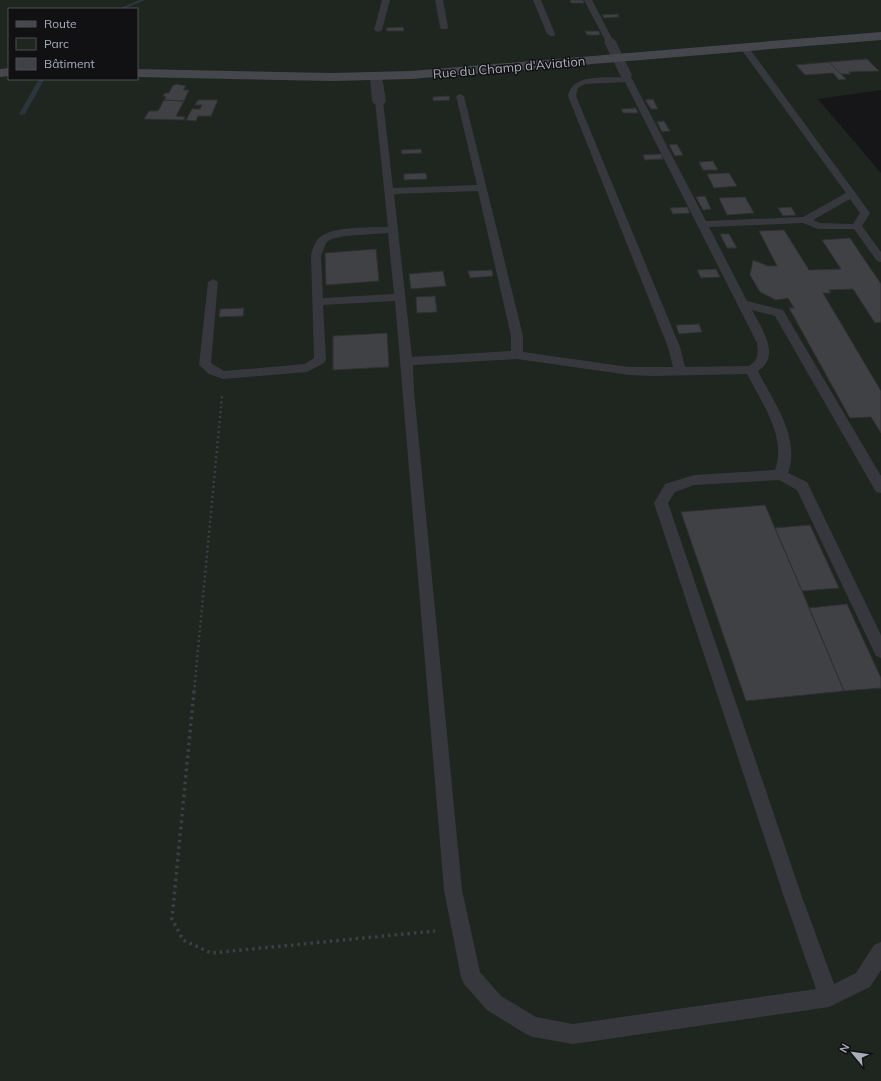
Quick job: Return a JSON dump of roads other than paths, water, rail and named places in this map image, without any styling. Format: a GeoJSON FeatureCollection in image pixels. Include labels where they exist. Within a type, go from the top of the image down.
{"type":"FeatureCollection","features":[{"type":"Feature","properties":{"kind":"street","name":"Rue du Champ d'Aviation"},"geometry":{"type":"LineString","coordinates":[[138,73],[299,77],[443,73],[881,36]]}},
{"type":"Feature","properties":{"kind":"street"},"geometry":{"type":"LineString","coordinates":[[610,42],[628,77]]}},
{"type":"Feature","properties":{"kind":"street"},"geometry":{"type":"LineString","coordinates":[[376,76],[379,101]]}},
{"type":"Feature","properties":{"kind":"lane"},"geometry":{"type":"LineString","coordinates":[[378,30],[386,0]]}},
{"type":"Feature","properties":{"kind":"lane"},"geometry":{"type":"LineString","coordinates":[[439,0],[444,27]]}},
{"type":"Feature","properties":{"kind":"lane"},"geometry":{"type":"LineString","coordinates":[[537,0],[551,34]]}},
{"type":"Feature","properties":{"kind":"lane"},"geometry":{"type":"LineString","coordinates":[[588,0],[610,42]]}},
{"type":"Feature","properties":{"kind":"lane"},"geometry":{"type":"LineString","coordinates":[[744,47],[865,213],[858,226]]}},
{"type":"Feature","properties":{"kind":"lane"},"geometry":{"type":"LineString","coordinates":[[407,361],[517,355],[629,371],[652,372],[680,371],[734,369],[751,370],[759,365],[764,355],[763,343],[628,77],[584,82],[577,85],[573,90],[572,96],[674,348],[680,371]]}},
{"type":"Feature","properties":{"kind":"lane"},"geometry":{"type":"LineString","coordinates":[[460,96],[517,336],[517,355]]}},
{"type":"Feature","properties":{"kind":"lane"},"geometry":{"type":"LineString","coordinates":[[379,101],[407,361],[408,391],[453,890],[471,977],[494,1003],[533,1027],[573,1034],[829,997],[863,980],[881,952]]}},
{"type":"Feature","properties":{"kind":"lane"},"geometry":{"type":"LineString","coordinates":[[389,191],[482,188]]}},
{"type":"Feature","properties":{"kind":"lane"},"geometry":{"type":"LineString","coordinates":[[805,220],[852,194]]}},
{"type":"Feature","properties":{"kind":"lane"},"geometry":{"type":"LineString","coordinates":[[703,224],[805,220],[818,226],[858,226]]}},
{"type":"Feature","properties":{"kind":"lane"},"geometry":{"type":"LineString","coordinates":[[858,226],[881,259]]}},
{"type":"Feature","properties":{"kind":"lane"},"geometry":{"type":"LineString","coordinates":[[213,282],[205,365],[213,371],[224,375],[307,368],[320,360],[316,256],[320,242],[329,236],[340,234],[393,230]]}},
{"type":"Feature","properties":{"kind":"lane"},"geometry":{"type":"LineString","coordinates":[[317,302],[400,297]]}},
{"type":"Feature","properties":{"kind":"lane"},"geometry":{"type":"LineString","coordinates":[[743,304],[779,313],[881,488]]}},
{"type":"Feature","properties":{"kind":"lane"},"geometry":{"type":"LineString","coordinates":[[751,370],[775,420],[785,445],[784,466],[780,474]]}},
{"type":"Feature","properties":{"kind":"lane"},"geometry":{"type":"LineString","coordinates":[[829,997],[792,894],[661,503],[670,488],[694,480],[780,474],[802,486],[881,651]]}},
{"type":"Feature","properties":{"kind":"waterway"},"geometry":{"type":"LineString","coordinates":[[123,8],[143,0]]}},
{"type":"Feature","properties":{"kind":"waterway"},"geometry":{"type":"LineString","coordinates":[[22,114],[41,80]]}}]}
